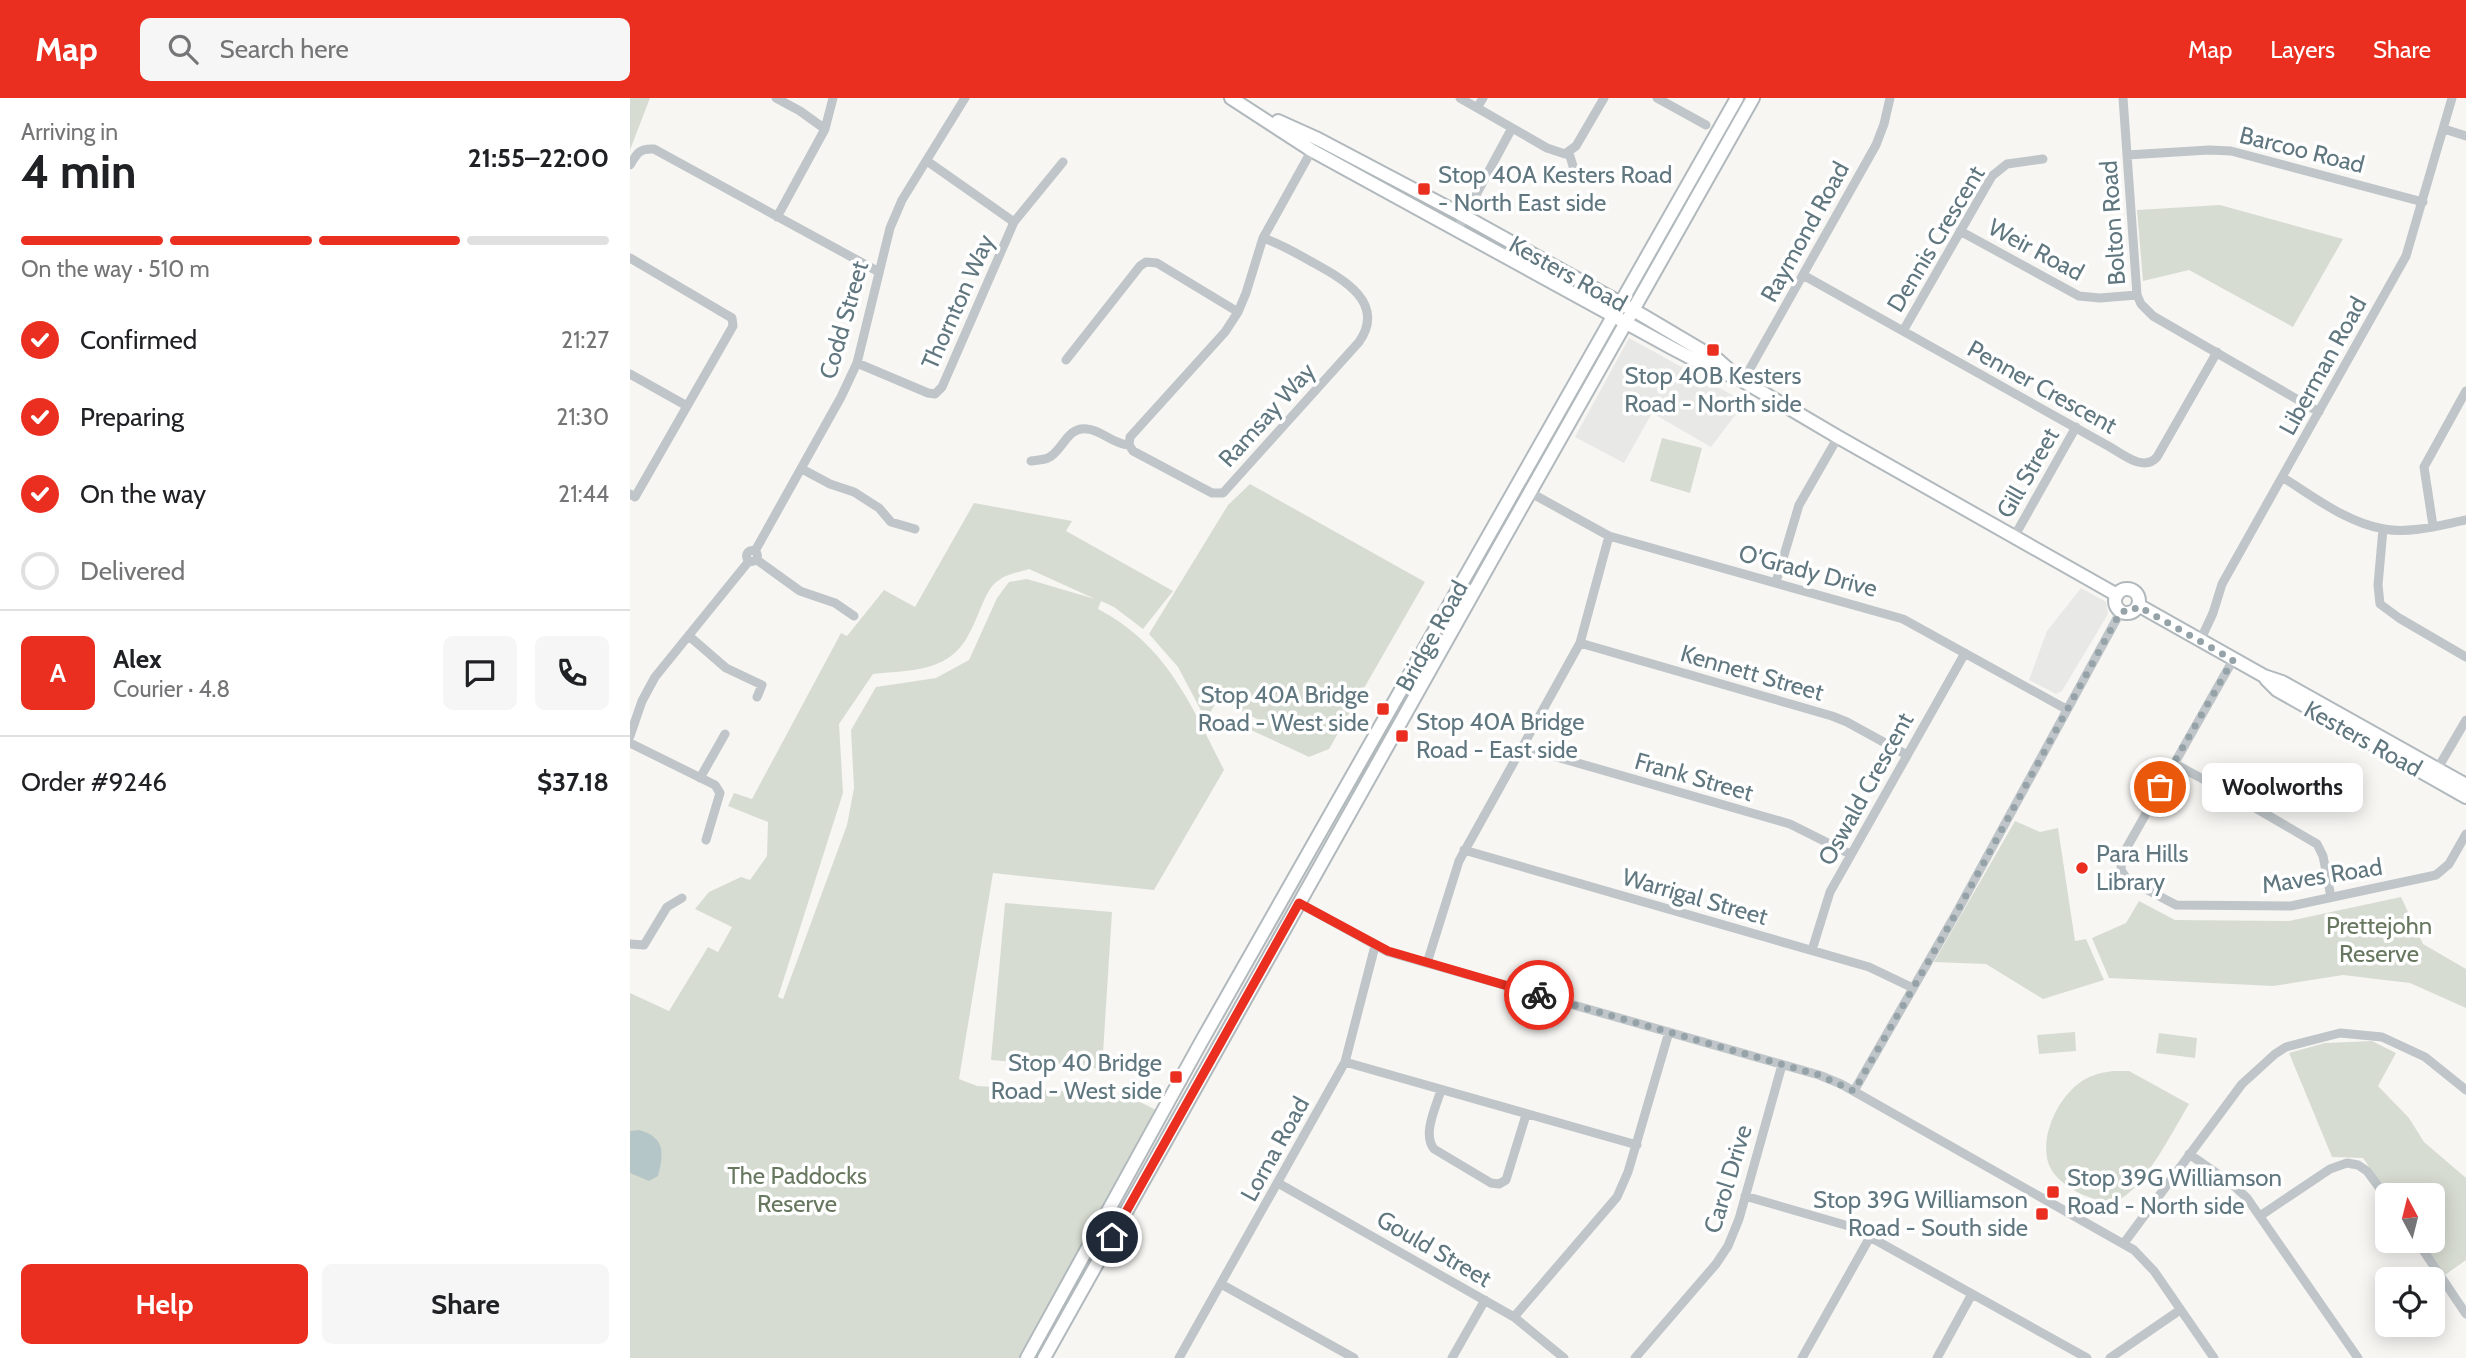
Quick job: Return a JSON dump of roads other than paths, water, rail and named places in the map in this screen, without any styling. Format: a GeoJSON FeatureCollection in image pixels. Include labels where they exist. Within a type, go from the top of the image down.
{"type":"FeatureCollection","features":[{"type":"Feature","properties":{"kind":"main road","name":"Bridge Road"},"geometry":{"type":"LineString","coordinates":[[1030,1354],[1217,1014],[1737,98]]}},
{"type":"Feature","properties":{"kind":"main road","name":"Bridge Road"},"geometry":{"type":"LineString","coordinates":[[1046,1357],[1231,1022],[1753,98]]}},
{"type":"Feature","properties":{"kind":"main road","name":"Kesters Road"},"geometry":{"type":"LineString","coordinates":[[1237,101],[1315,144],[1457,230],[1712,369],[1741,380],[1838,438],[2117,595]]}},
{"type":"Feature","properties":{"kind":"main road","name":"Kesters Road"},"geometry":{"type":"LineString","coordinates":[[1315,144],[1464,216],[1718,360],[1741,380]]}},
{"type":"Feature","properties":{"kind":"main road"},"geometry":{"type":"LineString","coordinates":[[1598,291],[1620,288],[1632,283]]}},
{"type":"Feature","properties":{"kind":"main road"},"geometry":{"type":"LineString","coordinates":[[1517,485],[1531,493]]}},
{"type":"Feature","properties":{"kind":"main road"},"geometry":{"type":"LineString","coordinates":[[2124,590],[2132,591],[2138,597],[2138,606],[2131,612],[2121,611],[2115,603],[2117,595],[2124,590]]}},
{"type":"Feature","properties":{"kind":"main road","name":"Kesters Road"},"geometry":{"type":"LineString","coordinates":[[2138,606],[2233,660],[2282,682],[2436,773],[2466,797]]}},
{"type":"Feature","properties":{"kind":"main road"},"geometry":{"type":"LineString","coordinates":[[1357,770],[1370,776]]}},
{"type":"Feature","properties":{"kind":"main road","name":"Kesters Road"},"geometry":{"type":"LineString","coordinates":[[2436,773],[2466,785]]}},
{"type":"Feature","properties":{"kind":"main road"},"geometry":{"type":"LineString","coordinates":[[1285,895],[1299,903]]}},
{"type":"Feature","properties":{"kind":"main road"},"geometry":{"type":"LineString","coordinates":[[1217,1014],[1231,1022]]}},
{"type":"Feature","properties":{"kind":"main road"},"geometry":{"type":"LineString","coordinates":[[1030,1354],[1046,1357]]}},
{"type":"Feature","properties":{"kind":"street"},"geometry":{"type":"LineString","coordinates":[[776,98],[825,129]]}},
{"type":"Feature","properties":{"kind":"street"},"geometry":{"type":"LineString","coordinates":[[777,217],[825,129],[834,98]]}},
{"type":"Feature","properties":{"kind":"street","name":"Codd Street"},"geometry":{"type":"LineString","coordinates":[[630,736],[642,701],[655,677],[754,557],[802,469],[857,363],[890,228],[902,200],[965,98]]}},
{"type":"Feature","properties":{"kind":"street"},"geometry":{"type":"LineString","coordinates":[[1460,98],[1556,152],[1569,153],[1576,146],[1604,98]]}},
{"type":"Feature","properties":{"kind":"street"},"geometry":{"type":"LineString","coordinates":[[1477,108],[1483,98]]}},
{"type":"Feature","properties":{"kind":"street"},"geometry":{"type":"LineString","coordinates":[[1657,98],[1706,125]]}},
{"type":"Feature","properties":{"kind":"street","name":"Raymond Road"},"geometry":{"type":"LineString","coordinates":[[1741,380],[1804,275],[1878,140],[1889,98]]}},
{"type":"Feature","properties":{"kind":"street","name":"Bolton Road"},"geometry":{"type":"LineString","coordinates":[[2123,98],[2137,295],[2143,307],[2153,316],[2319,412]]}},
{"type":"Feature","properties":{"kind":"street","name":"Liberman Road"},"geometry":{"type":"LineString","coordinates":[[2200,640],[2213,614],[2222,584],[2406,256],[2452,98]]}},
{"type":"Feature","properties":{"kind":"street"},"geometry":{"type":"LineString","coordinates":[[1457,230],[1512,128]]}},
{"type":"Feature","properties":{"kind":"street"},"geometry":{"type":"LineString","coordinates":[[2444,129],[2466,136]]}},
{"type":"Feature","properties":{"kind":"street"},"geometry":{"type":"LineString","coordinates":[[1031,461],[1048,458],[1068,437],[1080,429],[1088,429],[1117,444],[1129,446],[1130,437],[1137,428],[1225,332],[1238,312],[1263,238],[1315,144]]}},
{"type":"Feature","properties":{"kind":"street"},"geometry":{"type":"LineString","coordinates":[[630,164],[638,152],[646,148],[654,149],[879,272]]}},
{"type":"Feature","properties":{"kind":"street","name":"Barcoo Road"},"geometry":{"type":"LineString","coordinates":[[2127,155],[2201,150],[2231,151],[2423,202]]}},
{"type":"Feature","properties":{"kind":"street"},"geometry":{"type":"LineString","coordinates":[[1569,153],[1573,166]]}},
{"type":"Feature","properties":{"kind":"street","name":"Dennis Crescent"},"geometry":{"type":"LineString","coordinates":[[1903,331],[1988,182],[2000,168],[2010,163],[2043,159]]}},
{"type":"Feature","properties":{"kind":"street","name":"Thornton Way"},"geometry":{"type":"LineString","coordinates":[[927,161],[1014,222]]}},
{"type":"Feature","properties":{"kind":"street","name":"Thornton Way"},"geometry":{"type":"LineString","coordinates":[[857,363],[928,394],[936,394],[942,387],[1014,222],[1063,162]]}},
{"type":"Feature","properties":{"kind":"street","name":"Weir Road"},"geometry":{"type":"LineString","coordinates":[[1960,231],[2079,296],[2100,298],[2137,295]]}},
{"type":"Feature","properties":{"kind":"street","name":"Ramsay Way"},"geometry":{"type":"LineString","coordinates":[[1129,446],[1140,456],[1212,493],[1223,493],[1364,334],[1368,317],[1366,308],[1353,288],[1341,278],[1263,238]]}},
{"type":"Feature","properties":{"kind":"street"},"geometry":{"type":"LineString","coordinates":[[630,258],[732,317],[733,326],[635,497],[630,494]]}},
{"type":"Feature","properties":{"kind":"street"},"geometry":{"type":"LineString","coordinates":[[1066,360],[1140,266],[1146,262],[1157,263],[1238,312]]}},
{"type":"Feature","properties":{"kind":"street","name":"Penner Crescent"},"geometry":{"type":"LineString","coordinates":[[1804,275],[2145,464],[2151,463],[2157,457],[2217,352]]}},
{"type":"Feature","properties":{"kind":"street"},"geometry":{"type":"LineString","coordinates":[[630,374],[687,406]]}},
{"type":"Feature","properties":{"kind":"street"},"geometry":{"type":"LineString","coordinates":[[2433,526],[2424,467],[2466,391]]}},
{"type":"Feature","properties":{"kind":"street","name":"Gill Street"},"geometry":{"type":"LineString","coordinates":[[2014,537],[2076,427]]}},
{"type":"Feature","properties":{"kind":"street"},"geometry":{"type":"LineString","coordinates":[[1776,582],[1798,505],[1838,438]]}},
{"type":"Feature","properties":{"kind":"street"},"geometry":{"type":"LineString","coordinates":[[802,469],[830,484],[854,492],[879,508],[891,522],[915,529]]}},
{"type":"Feature","properties":{"kind":"street"},"geometry":{"type":"LineString","coordinates":[[2282,477],[2344,514],[2383,529],[2405,530],[2466,520]]}},
{"type":"Feature","properties":{"kind":"street","name":"O'Grady Drive"},"geometry":{"type":"LineString","coordinates":[[1531,493],[1609,536],[1894,615],[2066,709]]}},
{"type":"Feature","properties":{"kind":"street"},"geometry":{"type":"LineString","coordinates":[[2383,529],[2378,588],[2381,604],[2399,618],[2466,657]]}},
{"type":"Feature","properties":{"kind":"street"},"geometry":{"type":"LineString","coordinates":[[1427,963],[1456,867],[1464,850],[1580,643],[1609,536]]}},
{"type":"Feature","properties":{"kind":"street"},"geometry":{"type":"LineString","coordinates":[[754,557],[800,591],[835,603],[854,616]]}},
{"type":"Feature","properties":{"kind":"street"},"geometry":{"type":"LineString","coordinates":[[1854,1091],[1985,861],[2121,611]]}},
{"type":"Feature","properties":{"kind":"street"},"geometry":{"type":"LineString","coordinates":[[689,636],[726,668],[762,685],[757,697]]}},
{"type":"Feature","properties":{"kind":"street","name":"Kennett Street"},"geometry":{"type":"LineString","coordinates":[[1580,643],[1832,716],[1907,755]]}},
{"type":"Feature","properties":{"kind":"street","name":"Oswald Crescent"},"geometry":{"type":"LineString","coordinates":[[1812,950],[1827,899],[1850,854],[1965,653]]}},
{"type":"Feature","properties":{"kind":"street","name":"Maves Road"},"geometry":{"type":"LineString","coordinates":[[2233,660],[2122,856],[2121,870],[2127,879],[2176,905],[2279,907],[2440,873],[2449,864],[2466,834]]}},
{"type":"Feature","properties":{"kind":"street"},"geometry":{"type":"LineString","coordinates":[[2436,773],[2466,720]]}},
{"type":"Feature","properties":{"kind":"street"},"geometry":{"type":"LineString","coordinates":[[700,778],[725,734]]}},
{"type":"Feature","properties":{"kind":"street"},"geometry":{"type":"LineString","coordinates":[[630,743],[715,785],[720,793],[706,840]]}},
{"type":"Feature","properties":{"kind":"street","name":"Frank Street"},"geometry":{"type":"LineString","coordinates":[[1522,747],[1790,824],[1850,854]]}},
{"type":"Feature","properties":{"kind":"street"},"geometry":{"type":"LineString","coordinates":[[2175,764],[2317,844],[2323,856],[2331,898]]}},
{"type":"Feature","properties":{"kind":"street","name":"Warrigal Street"},"geometry":{"type":"LineString","coordinates":[[1464,850],[1812,950],[1877,970],[1913,988]]}},
{"type":"Feature","properties":{"kind":"street"},"geometry":{"type":"LineString","coordinates":[[630,944],[644,945],[667,907],[682,898]]}},
{"type":"Feature","properties":{"kind":"street"},"geometry":{"type":"LineString","coordinates":[[1299,903],[1375,946],[1819,1075],[1854,1091],[2124,1243],[2147,1262],[2214,1358]]}},
{"type":"Feature","properties":{"kind":"street","name":"Lorna Road"},"geometry":{"type":"LineString","coordinates":[[1179,1358],[1345,1062],[1375,946]]}},
{"type":"Feature","properties":{"kind":"street"},"geometry":{"type":"LineString","coordinates":[[1514,1317],[1613,1203],[1626,1180],[1669,1032]]}},
{"type":"Feature","properties":{"kind":"street"},"geometry":{"type":"LineString","coordinates":[[2124,1243],[2242,1084],[2286,1047],[2326,1035],[2351,1033],[2389,1039],[2432,1062],[2466,1090]]}},
{"type":"Feature","properties":{"kind":"street"},"geometry":{"type":"LineString","coordinates":[[1345,1062],[1637,1145]]}},
{"type":"Feature","properties":{"kind":"street","name":"Carol Drive"},"geometry":{"type":"LineString","coordinates":[[1635,1358],[1722,1257],[1745,1196],[1782,1065]]}},
{"type":"Feature","properties":{"kind":"street"},"geometry":{"type":"LineString","coordinates":[[1441,1090],[1429,1133],[1430,1145],[1492,1183],[1499,1184],[1506,1180],[1526,1115]]}},
{"type":"Feature","properties":{"kind":"street"},"geometry":{"type":"LineString","coordinates":[[2189,1154],[2237,1188],[2260,1216],[2358,1358]]}},
{"type":"Feature","properties":{"kind":"street"},"geometry":{"type":"LineString","coordinates":[[2260,1216],[2330,1169],[2347,1163],[2358,1165],[2367,1171],[2376,1183]]}},
{"type":"Feature","properties":{"kind":"street","name":"Gould Street"},"geometry":{"type":"LineString","coordinates":[[1278,1183],[1514,1317],[1564,1358]]}},
{"type":"Feature","properties":{"kind":"street"},"geometry":{"type":"LineString","coordinates":[[1745,1196],[1842,1223],[2087,1358]]}},
{"type":"Feature","properties":{"kind":"street"},"geometry":{"type":"LineString","coordinates":[[1802,1358],[1870,1237]]}},
{"type":"Feature","properties":{"kind":"street"},"geometry":{"type":"LineString","coordinates":[[2425,1253],[2466,1314]]}},
{"type":"Feature","properties":{"kind":"street"},"geometry":{"type":"LineString","coordinates":[[1221,1284],[1354,1358]]}},
{"type":"Feature","properties":{"kind":"street"},"geometry":{"type":"LineString","coordinates":[[1937,1358],[1972,1293]]}},
{"type":"Feature","properties":{"kind":"street"},"geometry":{"type":"LineString","coordinates":[[1452,1358],[1485,1300]]}},
{"type":"Feature","properties":{"kind":"street"},"geometry":{"type":"LineString","coordinates":[[2110,1358],[2180,1310]]}},
{"type":"Feature","properties":{"kind":"place","name":"Stop 40A Kesters Road - North East side"},"geometry":{"type":"Point","coordinates":[1424,189]}},
{"type":"Feature","properties":{"kind":"place","name":"Stop 40B Kesters Road - North side"},"geometry":{"type":"Point","coordinates":[1713,350]}},
{"type":"Feature","properties":{"kind":"place","name":"Stop 40A Bridge Road - West side"},"geometry":{"type":"Point","coordinates":[1383,709]}},
{"type":"Feature","properties":{"kind":"place","name":"Stop 40A Bridge Road - East side"},"geometry":{"type":"Point","coordinates":[1402,736]}},
{"type":"Feature","properties":{"kind":"place","name":"Woolworths"},"geometry":{"type":"Point","coordinates":[2160,787]}},
{"type":"Feature","properties":{"kind":"place","name":"Para Hills Library"},"geometry":{"type":"Point","coordinates":[2082,868]}},
{"type":"Feature","properties":{"kind":"place","name":"Stop 40 Bridge Road - West side"},"geometry":{"type":"Point","coordinates":[1176,1077]}},
{"type":"Feature","properties":{"kind":"place","name":"Stop 39G Williamson Road - North side"},"geometry":{"type":"Point","coordinates":[2053,1192]}},
{"type":"Feature","properties":{"kind":"place","name":"Stop 39G Williamson Road - South side"},"geometry":{"type":"Point","coordinates":[2042,1214]}},
{"type":"Feature","properties":{"kind":"park label","name":"Prettejohn Reserve"},"geometry":{"type":"Point","coordinates":[2379,940]}},
{"type":"Feature","properties":{"kind":"park label","name":"The Paddocks Reserve"},"geometry":{"type":"Point","coordinates":[797,1190]}}]}
